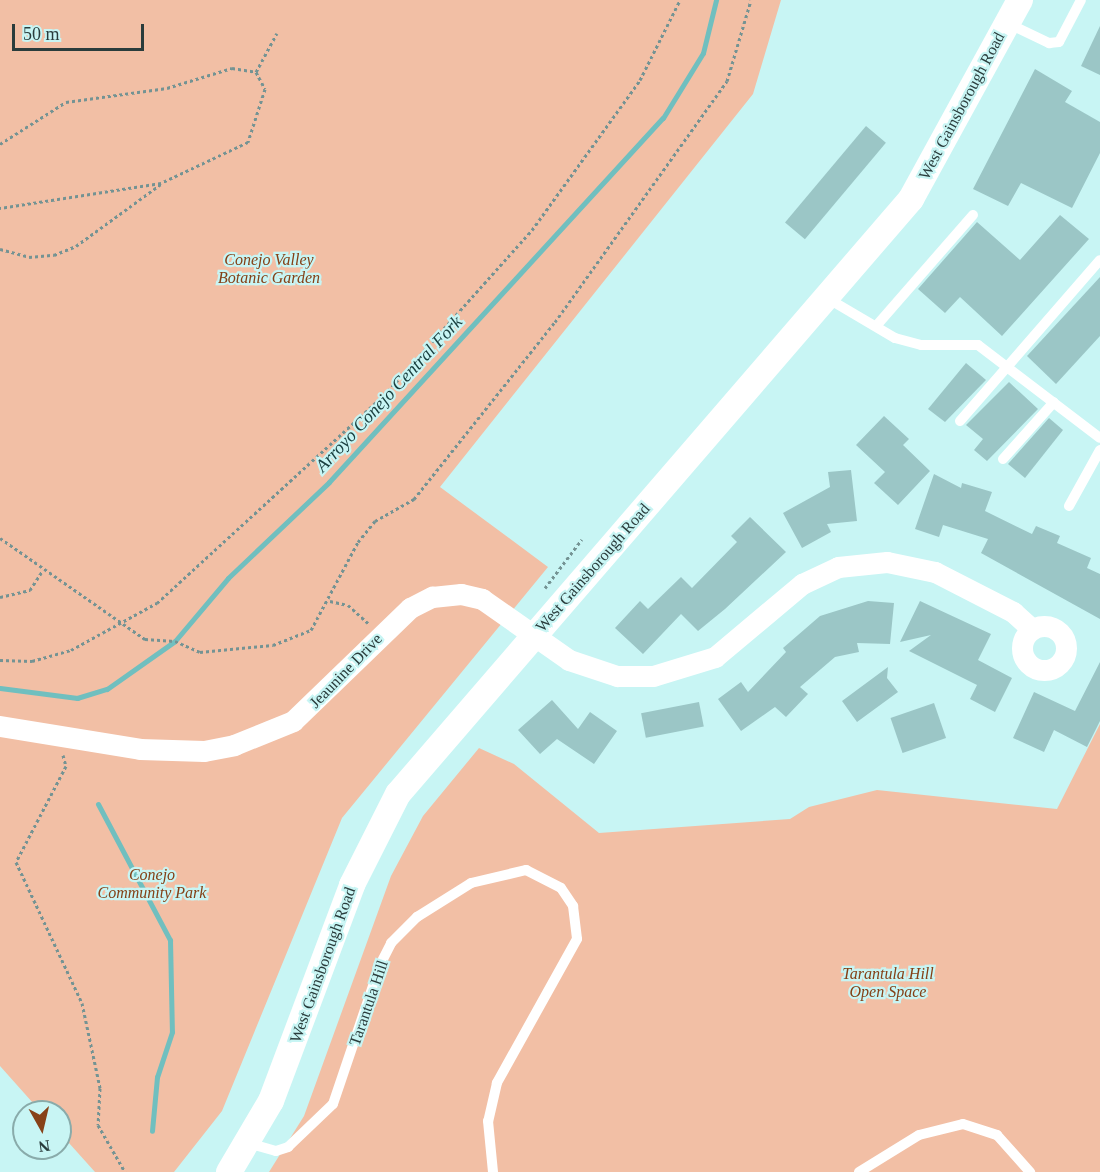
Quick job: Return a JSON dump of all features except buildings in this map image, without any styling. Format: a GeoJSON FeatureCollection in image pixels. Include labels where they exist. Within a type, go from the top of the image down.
{"type":"FeatureCollection","features":[{"type":"Feature","properties":{"kind":"street","name":"West Gainsborough Road"},"geometry":{"type":"LineString","coordinates":[[229,1172],[248,1143],[289,1058],[372,838],[428,753],[535,636],[826,298],[933,167],[1020,0]]}},
{"type":"Feature","properties":{"kind":"street","name":"Jeaunine Drive"},"geometry":{"type":"LineString","coordinates":[[0,726],[140,749],[204,751],[234,745],[293,721],[410,608],[432,597],[461,594],[482,599],[589,670],[653,676],[715,657],[802,584],[838,567],[887,562],[935,572],[977,590],[1032,629]]}},
{"type":"Feature","properties":{"kind":"lane"},"geometry":{"type":"LineString","coordinates":[[1006,23],[1048,43],[1059,42],[1081,0]]}},
{"type":"Feature","properties":{"kind":"lane"},"geometry":{"type":"LineString","coordinates":[[877,325],[973,215]]}},
{"type":"Feature","properties":{"kind":"lane"},"geometry":{"type":"LineString","coordinates":[[960,421],[1100,260]]}},
{"type":"Feature","properties":{"kind":"lane"},"geometry":{"type":"LineString","coordinates":[[826,298],[921,345],[978,345],[1009,365],[1100,438]]}},
{"type":"Feature","properties":{"kind":"lane"},"geometry":{"type":"LineString","coordinates":[[1003,459],[1054,402]]}},
{"type":"Feature","properties":{"kind":"lane"},"geometry":{"type":"LineString","coordinates":[[1069,506],[1100,450]]}},
{"type":"Feature","properties":{"kind":"lane","name":"Tarantula Hill"},"geometry":{"type":"LineString","coordinates":[[248,1143],[276,1151],[288,1147],[333,1104],[380,965],[391,943],[417,917],[471,883],[526,870],[561,888],[573,906],[577,939],[497,1083],[488,1121],[492,1172]]}},
{"type":"Feature","properties":{"kind":"lane"},"geometry":{"type":"LineString","coordinates":[[860,1172],[919,1135],[963,1125],[997,1136],[1030,1172]]}},
{"type":"Feature","properties":{"kind":"path"},"geometry":{"type":"LineString","coordinates":[[0,660],[32,661],[71,650],[156,603],[235,535],[388,391],[532,230],[640,80],[680,0]]}},
{"type":"Feature","properties":{"kind":"path"},"geometry":{"type":"LineString","coordinates":[[0,537],[37,560],[43,570],[118,625],[145,639],[175,641],[200,652],[273,645],[311,630],[330,601],[339,570],[358,542],[375,521],[414,499],[555,322],[646,186],[726,81],[751,0]]}},
{"type":"Feature","properties":{"kind":"path"},"geometry":{"type":"LineString","coordinates":[[256,72],[277,33]]}},
{"type":"Feature","properties":{"kind":"path"},"geometry":{"type":"LineString","coordinates":[[0,144],[66,102],[167,88],[232,68],[256,72]]}},
{"type":"Feature","properties":{"kind":"path"},"geometry":{"type":"LineString","coordinates":[[0,249],[29,256],[76,246],[161,183],[248,142],[262,113],[265,89],[256,72]]}},
{"type":"Feature","properties":{"kind":"path"},"geometry":{"type":"LineString","coordinates":[[0,208],[161,183]]}},
{"type":"Feature","properties":{"kind":"path"},"geometry":{"type":"LineString","coordinates":[[540,596],[582,539]]}},
{"type":"Feature","properties":{"kind":"path"},"geometry":{"type":"LineString","coordinates":[[0,597],[30,590],[43,570]]}},
{"type":"Feature","properties":{"kind":"path"},"geometry":{"type":"LineString","coordinates":[[330,601],[348,605],[380,635]]}},
{"type":"Feature","properties":{"kind":"path"},"geometry":{"type":"LineString","coordinates":[[54,753],[64,755],[66,766],[16,862],[82,1003],[100,1088],[98,1125],[125,1172]]}},
{"type":"Feature","properties":{"kind":"green space","name":"Conejo Valley Botanic Garden"},"geometry":{"type":"Polygon","coordinates":[[[0,0],[781,0],[753,94],[440,487],[548,567],[342,818],[222,1111],[174,1172],[95,1172],[72,1146],[72,1100],[30,1100],[0,1066],[0,0]]]}},
{"type":"Feature","properties":{"kind":"green space","name":"Tarantula Hill Open Space"},"geometry":{"type":"Polygon","coordinates":[[[1100,724],[1100,1172],[269,1172],[304,1116],[391,876],[423,816],[479,748],[514,764],[599,833],[790,819],[809,807],[877,790],[1057,809],[1100,724]]]}},
{"type":"Feature","properties":{"kind":"waterway","name":"Arroyo Conejo Central Fork"},"geometry":{"type":"LineString","coordinates":[[0,688],[77,698],[107,689],[175,641],[228,578],[329,482],[663,118],[703,53],[716,0]]}},
{"type":"Feature","properties":{"kind":"waterway"},"geometry":{"type":"LineString","coordinates":[[98,804],[170,940],[172,1032],[157,1077],[152,1131]]}},
{"type":"Feature","properties":{"kind":"park label","name":"Conejo Community Park"},"geometry":{"type":"Point","coordinates":[152,884]}}]}
